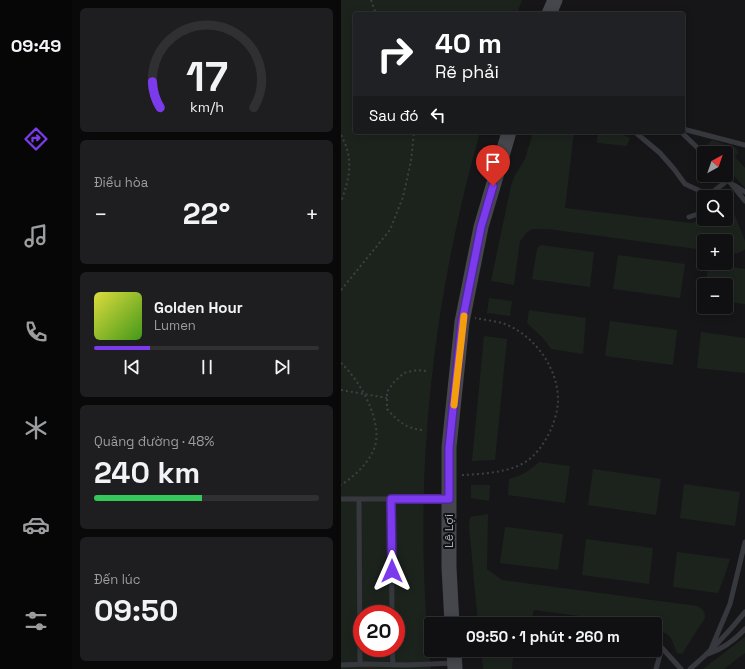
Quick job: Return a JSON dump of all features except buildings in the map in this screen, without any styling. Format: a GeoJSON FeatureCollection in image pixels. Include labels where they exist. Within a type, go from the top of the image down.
{"type":"FeatureCollection","features":[{"type":"Feature","properties":{"kind":"main road"},"geometry":{"type":"LineString","coordinates":[[550,12],[555,0]]}},
{"type":"Feature","properties":{"kind":"main road","name":"Lê Lợi"},"geometry":{"type":"LineString","coordinates":[[452,617],[449,567],[449,448],[464,316],[481,227],[508,134]]}},
{"type":"Feature","properties":{"kind":"lane"},"geometry":{"type":"LineString","coordinates":[[685,130],[745,145]]}},
{"type":"Feature","properties":{"kind":"lane"},"geometry":{"type":"LineString","coordinates":[[637,134],[660,154],[685,184],[697,190]]}},
{"type":"Feature","properties":{"kind":"lane"},"geometry":{"type":"LineString","coordinates":[[683,134],[697,147]]}},
{"type":"Feature","properties":{"kind":"lane"},"geometry":{"type":"LineString","coordinates":[[716,190],[726,182]]}},
{"type":"Feature","properties":{"kind":"lane"},"geometry":{"type":"LineString","coordinates":[[732,184],[745,192]]}},
{"type":"Feature","properties":{"kind":"lane"},"geometry":{"type":"LineString","coordinates":[[732,184],[745,202]]}},
{"type":"Feature","properties":{"kind":"lane"},"geometry":{"type":"LineString","coordinates":[[689,217],[697,214]]}},
{"type":"Feature","properties":{"kind":"lane"},"geometry":{"type":"LineString","coordinates":[[341,499],[449,499]]}},
{"type":"Feature","properties":{"kind":"lane"},"geometry":{"type":"LineString","coordinates":[[359,499],[360,664]]}},
{"type":"Feature","properties":{"kind":"lane"},"geometry":{"type":"LineString","coordinates":[[391,499],[392,605]]}},
{"type":"Feature","properties":{"kind":"lane"},"geometry":{"type":"LineString","coordinates":[[711,649],[730,604],[745,542]]}},
{"type":"Feature","properties":{"kind":"lane"},"geometry":{"type":"LineString","coordinates":[[690,669],[705,656],[745,612]]}},
{"type":"Feature","properties":{"kind":"lane"},"geometry":{"type":"LineString","coordinates":[[705,656],[716,651],[745,629]]}},
{"type":"Feature","properties":{"kind":"lane"},"geometry":{"type":"LineString","coordinates":[[656,669],[662,648],[681,669]]}},
{"type":"Feature","properties":{"kind":"lane"},"geometry":{"type":"LineString","coordinates":[[393,657],[393,665]]}},
{"type":"Feature","properties":{"kind":"lane"},"geometry":{"type":"LineString","coordinates":[[341,665],[393,665],[455,661]]}},
{"type":"Feature","properties":{"kind":"path"},"geometry":{"type":"LineString","coordinates":[[371,0],[375,12]]}},
{"type":"Feature","properties":{"kind":"path"},"geometry":{"type":"LineString","coordinates":[[341,290],[390,230],[403,197],[411,161],[414,134]]}},
{"type":"Feature","properties":{"kind":"path"},"geometry":{"type":"LineString","coordinates":[[341,135],[347,147],[350,167],[347,186],[341,202]]}},
{"type":"Feature","properties":{"kind":"path"},"geometry":{"type":"LineString","coordinates":[[449,474],[451,476],[474,475],[509,469],[523,464],[539,449],[548,437],[555,418],[558,400],[556,384],[550,366],[537,346],[518,331],[505,324],[464,316]]}},
{"type":"Feature","properties":{"kind":"path"},"geometry":{"type":"LineString","coordinates":[[341,363],[348,369],[364,394],[373,418],[377,436],[373,451],[360,469],[341,485]]}},
{"type":"Feature","properties":{"kind":"path"},"geometry":{"type":"LineString","coordinates":[[422,430],[412,429],[399,422],[387,409],[387,392],[394,382],[404,373],[417,370],[426,371]]}},
{"type":"Feature","properties":{"kind":"path"},"geometry":{"type":"LineString","coordinates":[[341,390],[387,398]]}},
{"type":"Feature","properties":{"kind":"shaded area"},"geometry":{"type":"Polygon","coordinates":[[[341,0],[522,0],[518,12],[353,12],[353,134],[479,134],[463,197],[449,264],[438,331],[430,398],[425,466],[423,534],[426,617],[424,617],[424,657],[430,657],[431,669],[341,669],[341,0]]]}},
{"type":"Feature","properties":{"kind":"shaded area"},"geometry":{"type":"Polygon","coordinates":[[[532,134],[574,134],[565,208],[691,223],[697,221],[697,226],[733,226],[733,211],[745,241],[745,249],[741,252],[733,254],[733,234],[697,234],[697,249],[548,229],[532,229],[527,232],[520,241],[514,285],[491,281],[514,177],[525,159],[532,134]]]}},
{"type":"Feature","properties":{"kind":"shaded area"},"geometry":{"type":"Polygon","coordinates":[[[598,134],[622,134],[630,138],[627,146],[597,143],[598,134]]]}},
{"type":"Feature","properties":{"kind":"shaded area"},"geometry":{"type":"Polygon","coordinates":[[[712,140],[730,146],[708,146],[712,140]]]}},
{"type":"Feature","properties":{"kind":"shaded area"},"geometry":{"type":"Polygon","coordinates":[[[733,147],[736,148],[738,153],[735,157],[745,168],[745,188],[733,175],[733,147]]]}},
{"type":"Feature","properties":{"kind":"shaded area"},"geometry":{"type":"Polygon","coordinates":[[[541,245],[594,252],[590,287],[532,279],[537,249],[541,245]]]}},
{"type":"Feature","properties":{"kind":"shaded area"},"geometry":{"type":"Polygon","coordinates":[[[618,255],[685,264],[680,298],[613,289],[618,255]]]}},
{"type":"Feature","properties":{"kind":"shaded area"},"geometry":{"type":"Polygon","coordinates":[[[733,267],[745,269],[745,304],[733,303],[733,278],[707,278],[707,270],[733,270],[733,267]]]}},
{"type":"Feature","properties":{"kind":"shaded area"},"geometry":{"type":"Polygon","coordinates":[[[489,298],[512,301],[510,316],[487,313],[489,298]]]}},
{"type":"Feature","properties":{"kind":"shaded area"},"geometry":{"type":"Polygon","coordinates":[[[529,310],[586,318],[583,354],[551,349],[543,338],[527,323],[529,310]]]}},
{"type":"Feature","properties":{"kind":"shaded area"},"geometry":{"type":"Polygon","coordinates":[[[610,321],[677,330],[673,365],[605,356],[610,321]]]}},
{"type":"Feature","properties":{"kind":"shaded area"},"geometry":{"type":"Polygon","coordinates":[[[701,332],[745,338],[745,373],[697,368],[701,332]]]}},
{"type":"Feature","properties":{"kind":"shaded area"},"geometry":{"type":"Polygon","coordinates":[[[484,336],[507,339],[495,460],[472,461],[484,336]]]}},
{"type":"Feature","properties":{"kind":"shaded area"},"geometry":{"type":"Polygon","coordinates":[[[539,462],[570,466],[565,503],[508,495],[509,479],[518,476],[539,462]]]}},
{"type":"Feature","properties":{"kind":"shaded area"},"geometry":{"type":"Polygon","coordinates":[[[593,469],[661,479],[656,515],[588,505],[593,469]]]}},
{"type":"Feature","properties":{"kind":"shaded area"},"geometry":{"type":"Polygon","coordinates":[[[684,484],[740,492],[735,526],[680,518],[684,484]]]}},
{"type":"Feature","properties":{"kind":"shaded area"},"geometry":{"type":"Polygon","coordinates":[[[471,485],[490,485],[489,501],[471,498],[471,485]]]}},
{"type":"Feature","properties":{"kind":"shaded area"},"geometry":{"type":"Polygon","coordinates":[[[488,514],[487,569],[502,580],[697,606],[703,610],[705,618],[682,654],[677,653],[671,638],[662,632],[662,617],[587,617],[534,610],[532,617],[477,617],[469,526],[470,517],[488,514]]]}},
{"type":"Feature","properties":{"kind":"shaded area"},"geometry":{"type":"Polygon","coordinates":[[[505,527],[563,534],[558,570],[500,563],[505,527]]]}},
{"type":"Feature","properties":{"kind":"shaded area"},"geometry":{"type":"Polygon","coordinates":[[[586,539],[653,548],[649,584],[582,575],[586,539]]]}},
{"type":"Feature","properties":{"kind":"shaded area"},"geometry":{"type":"Polygon","coordinates":[[[677,552],[730,559],[718,593],[673,587],[677,552]]]}},
{"type":"Feature","properties":{"kind":"shaded area"},"geometry":{"type":"Polygon","coordinates":[[[745,637],[745,653],[724,669],[703,669],[745,637]]]}},
{"type":"Feature","properties":{"kind":"shaded area"},"geometry":{"type":"Polygon","coordinates":[[[482,657],[513,657],[512,669],[483,669],[482,657]]]}},
{"type":"Feature","properties":{"kind":"slow traffic"},"geometry":{"type":"LineString","coordinates":[[454,405],[462,322],[464,316]]}},
{"type":"Feature","properties":{"kind":"route"},"geometry":{"type":"LineString","coordinates":[[392,571],[391,499],[449,499],[449,448],[462,322],[481,227],[493,186]]}}]}
